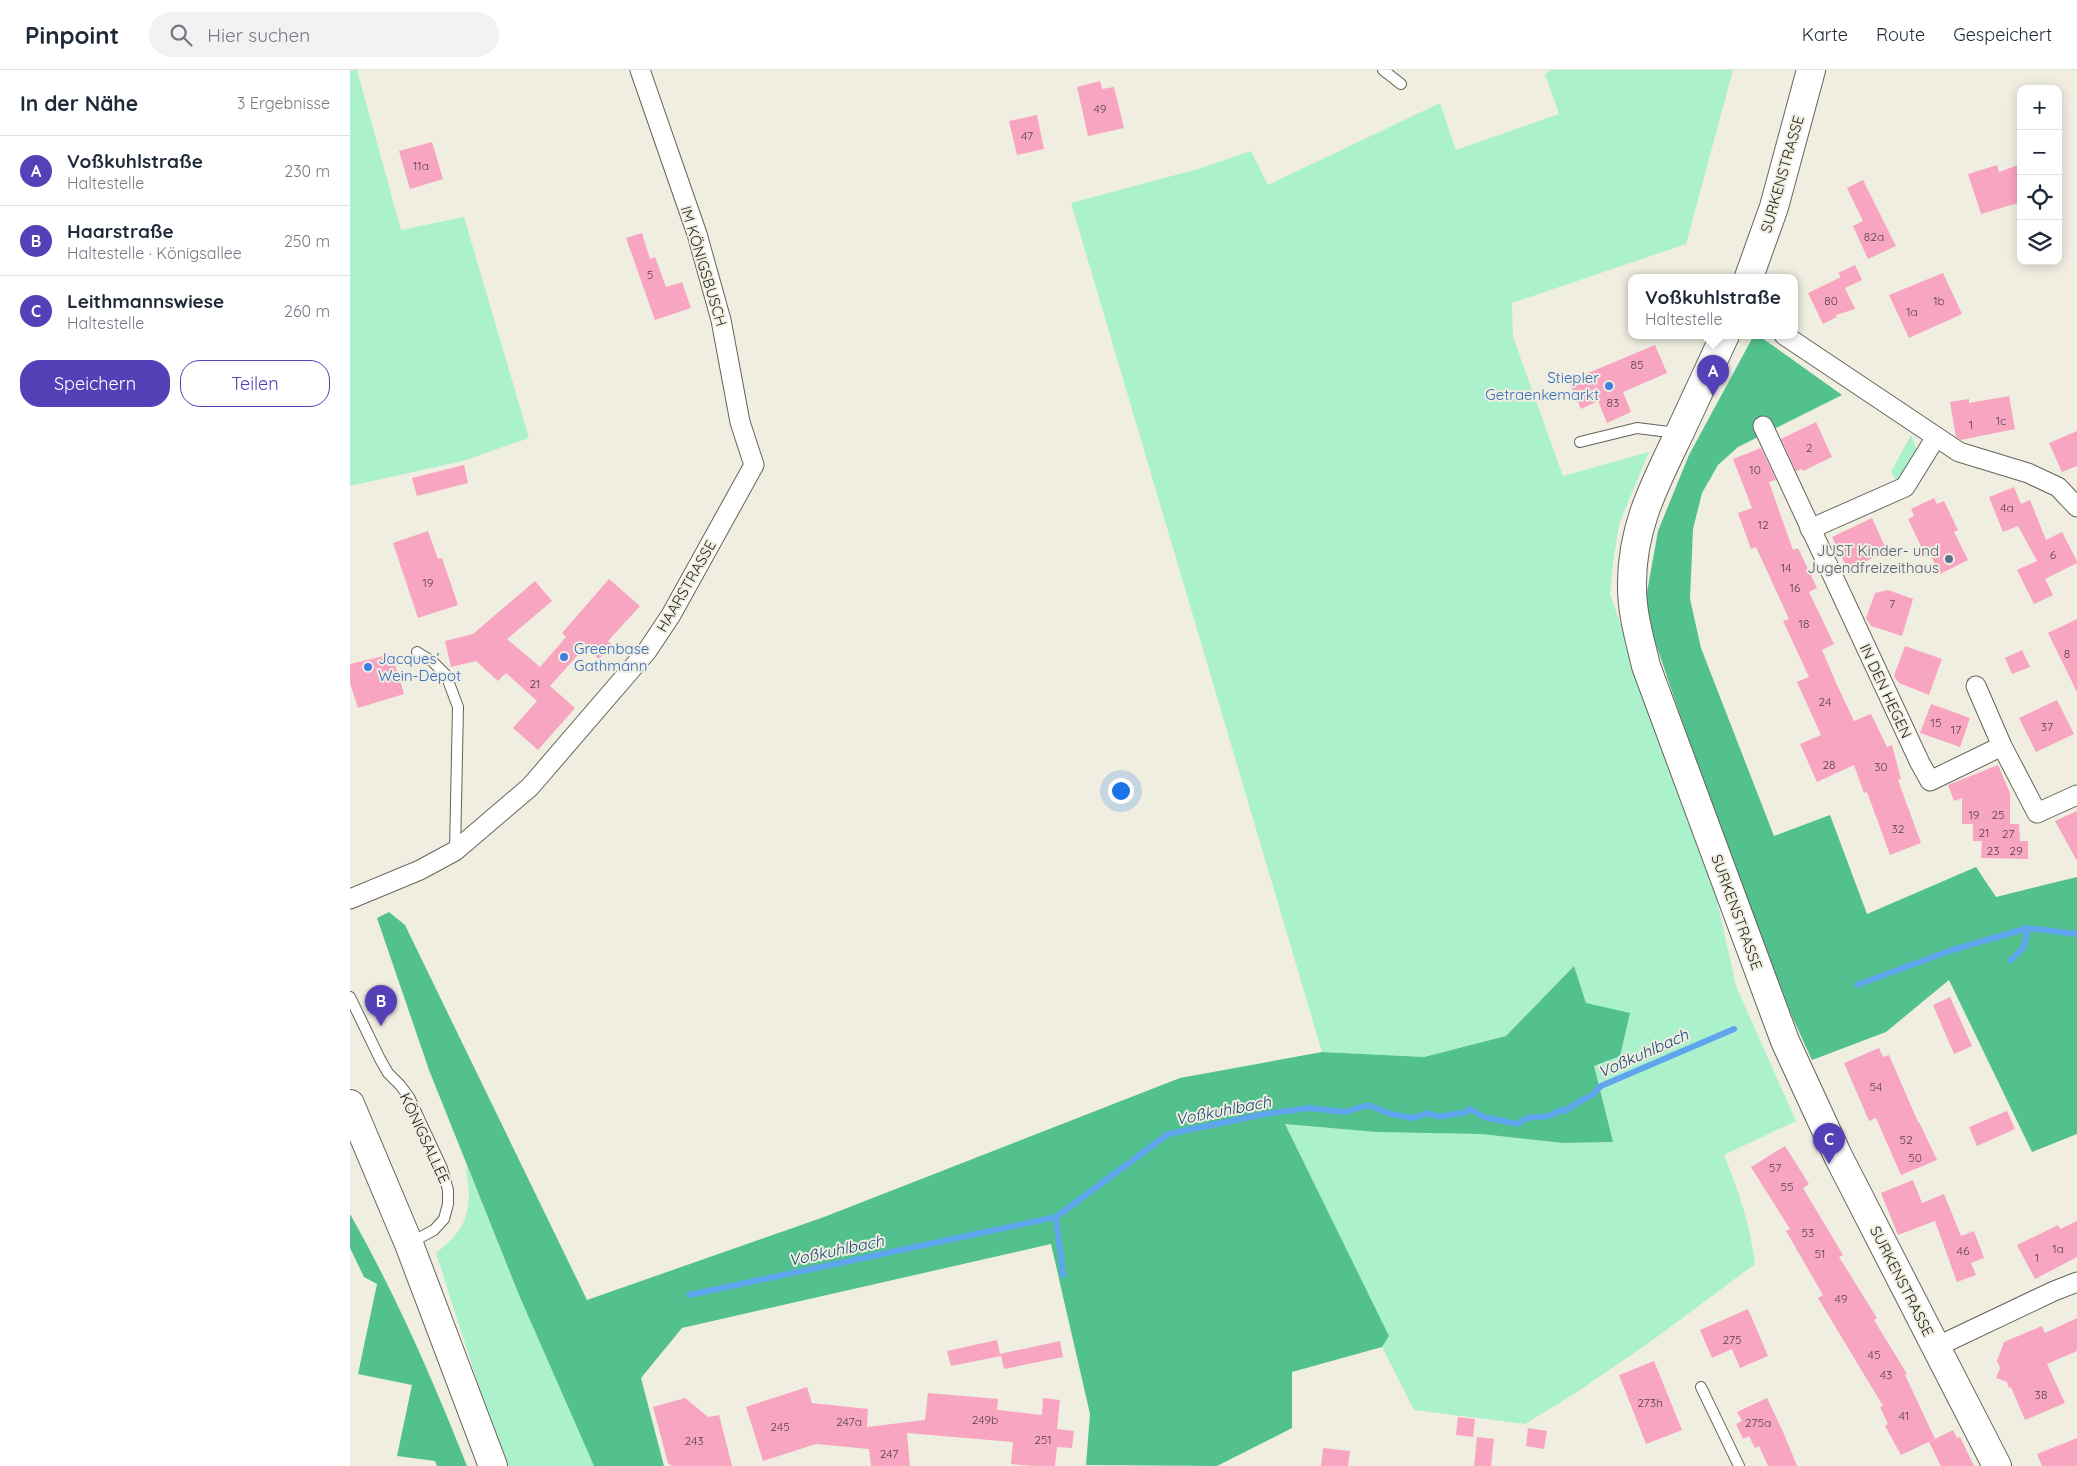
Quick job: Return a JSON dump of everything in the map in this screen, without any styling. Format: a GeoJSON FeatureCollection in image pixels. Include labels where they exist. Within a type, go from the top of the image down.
{"type":"FeatureCollection","features":[{"type":"Feature","properties":{"kind":"street","name":"IM KÖNIGSBUSCH"},"geometry":{"type":"LineString","coordinates":[[640,70],[696,234],[721,320],[740,422],[754,465]]}},
{"type":"Feature","properties":{"kind":"street","name":"SURKENSTRASSE"},"geometry":{"type":"LineString","coordinates":[[1750,274],[1774,207],[1811,70]]}},
{"type":"Feature","properties":{"kind":"street","name":"SURKENSTRASSE"},"geometry":{"type":"LineString","coordinates":[[1723,339],[1653,487],[1639,524],[1633,564],[1633,611],[1646,666],[1785,1041],[1838,1156],[1998,1466]]}},
{"type":"Feature","properties":{"kind":"street"},"geometry":{"type":"LineString","coordinates":[[1790,339],[1959,452],[2028,473],[2058,487],[2077,507]]}},
{"type":"Feature","properties":{"kind":"street","name":"IN DEN HEGEN"},"geometry":{"type":"LineString","coordinates":[[1763,426],[1930,781],[2002,746]]}},
{"type":"Feature","properties":{"kind":"street"},"geometry":{"type":"LineString","coordinates":[[1810,529],[1905,487],[1936,437]]}},
{"type":"Feature","properties":{"kind":"street","name":"HAARSTRASSE"},"geometry":{"type":"LineString","coordinates":[[350,899],[420,870],[455,851],[530,787],[648,651],[671,615],[754,465]]}},
{"type":"Feature","properties":{"kind":"street"},"geometry":{"type":"LineString","coordinates":[[1976,686],[2002,746],[2037,813],[2077,795]]}},
{"type":"Feature","properties":{"kind":"street"},"geometry":{"type":"LineString","coordinates":[[350,1104],[409,1244],[493,1466]]}},
{"type":"Feature","properties":{"kind":"street"},"geometry":{"type":"LineString","coordinates":[[1936,1347],[2077,1282]]}},
{"type":"Feature","properties":{"kind":"lane"},"geometry":{"type":"LineString","coordinates":[[1383,70],[1401,84]]}},
{"type":"Feature","properties":{"kind":"lane"},"geometry":{"type":"LineString","coordinates":[[1580,442],[1637,428],[1680,433]]}},
{"type":"Feature","properties":{"kind":"lane"},"geometry":{"type":"LineString","coordinates":[[417,652],[434,662],[446,675],[458,707],[455,851]]}},
{"type":"Feature","properties":{"kind":"lane","name":"KÖNIGSALLEE"},"geometry":{"type":"LineString","coordinates":[[350,997],[388,1073],[409,1097],[442,1168],[448,1190],[448,1204],[444,1219],[434,1230],[409,1244]]}},
{"type":"Feature","properties":{"kind":"lane"},"geometry":{"type":"LineString","coordinates":[[1701,1387],[1739,1466]]}},
{"type":"Feature","properties":{"kind":"green space"},"geometry":{"type":"Polygon","coordinates":[[[350,70],[357,70],[401,230],[464,217],[529,438],[463,461],[350,486],[350,70]]]}},
{"type":"Feature","properties":{"kind":"green space"},"geometry":{"type":"Polygon","coordinates":[[[1551,70],[1733,70],[1686,244],[1512,303],[1513,337],[1563,476],[1649,452],[1619,524],[1610,594],[1716,896],[1736,986],[1796,1121],[1724,1155],[1743,1208],[1755,1264],[1650,1342],[1577,1392],[1525,1424],[1414,1410],[1382,1347],[1389,1336],[1285,1124],[1376,1132],[1481,1134],[1563,1143],[1612,1142],[1594,1066],[1586,1003],[1574,966],[1506,1036],[1424,1057],[1322,1052],[1071,203],[1198,169],[1251,151],[1268,185],[1440,103],[1456,150],[1559,114],[1545,74],[1551,70]]]}},
{"type":"Feature","properties":{"kind":"green space"},"geometry":{"type":"Polygon","coordinates":[[[1752,339],[1764,339],[1842,395],[1738,447],[1718,465],[1702,493],[1693,529],[1690,599],[1701,648],[1774,836],[1830,815],[1867,914],[1976,867],[1996,897],[2077,877],[2077,1134],[2032,1152],[1949,980],[1886,1032],[1812,1060],[1756,938],[1644,609],[1658,531],[1689,455],[1752,339]]]}},
{"type":"Feature","properties":{"kind":"green space"},"geometry":{"type":"Polygon","coordinates":[[[1911,435],[1919,455],[1904,477],[1896,481],[1891,472],[1911,435]]]}},
{"type":"Feature","properties":{"kind":"green space"},"geometry":{"type":"Polygon","coordinates":[[[389,912],[405,925],[587,1300],[824,1217],[1180,1078],[1322,1052],[1424,1057],[1506,1036],[1574,966],[1586,1003],[1630,1013],[1620,1056],[1594,1066],[1613,1142],[1563,1143],[1481,1134],[1376,1132],[1285,1124],[1389,1336],[1382,1347],[1292,1372],[1292,1428],[1217,1466],[1086,1465],[1090,1414],[1051,1244],[682,1328],[641,1378],[664,1466],[594,1466],[519,1295],[429,1070],[377,918],[389,912]]]}},
{"type":"Feature","properties":{"kind":"green space"},"geometry":{"type":"Polygon","coordinates":[[[467,1166],[519,1295],[594,1466],[508,1466],[497,1443],[436,1253],[456,1235],[467,1213],[469,1193],[467,1166]]]}},
{"type":"Feature","properties":{"kind":"green space"},"geometry":{"type":"Polygon","coordinates":[[[350,1214],[383,1275],[413,1338],[467,1466],[437,1466],[435,1461],[397,1456],[412,1385],[358,1374],[377,1284],[364,1277],[350,1248],[350,1214]]]}},
{"type":"Feature","properties":{"kind":"building"},"geometry":{"type":"Polygon","coordinates":[[[1100,81],[1102,89],[1114,87],[1124,128],[1088,136],[1077,87],[1100,81]]]}},
{"type":"Feature","properties":{"kind":"building"},"geometry":{"type":"Polygon","coordinates":[[[1037,115],[1044,149],[1017,155],[1009,121],[1037,115]]]}},
{"type":"Feature","properties":{"kind":"building"},"geometry":{"type":"Polygon","coordinates":[[[432,142],[443,179],[410,189],[399,151],[432,142]]]}},
{"type":"Feature","properties":{"kind":"building"},"geometry":{"type":"Polygon","coordinates":[[[1997,165],[1999,172],[2017,165],[2017,203],[1981,214],[1968,174],[1997,165]]]}},
{"type":"Feature","properties":{"kind":"building"},"geometry":{"type":"Polygon","coordinates":[[[1863,180],[1896,246],[1868,259],[1853,226],[1863,221],[1847,188],[1863,180]]]}},
{"type":"Feature","properties":{"kind":"building"},"geometry":{"type":"Polygon","coordinates":[[[642,233],[650,259],[655,257],[666,287],[682,282],[691,308],[655,320],[626,238],[642,233]]]}},
{"type":"Feature","properties":{"kind":"building"},"geometry":{"type":"Polygon","coordinates":[[[1855,265],[1862,280],[1845,288],[1855,309],[1836,315],[1837,317],[1823,324],[1808,293],[1841,277],[1838,273],[1855,265]]]}},
{"type":"Feature","properties":{"kind":"building"},"geometry":{"type":"Polygon","coordinates":[[[1943,273],[1962,314],[1909,338],[1889,295],[1943,273]]]}},
{"type":"Feature","properties":{"kind":"building"},"geometry":{"type":"Polygon","coordinates":[[[1655,345],[1667,373],[1623,392],[1631,412],[1607,423],[1598,401],[1581,409],[1569,381],[1655,345]]]}},
{"type":"Feature","properties":{"kind":"building"},"geometry":{"type":"Polygon","coordinates":[[[2009,396],[2015,429],[1961,440],[1956,437],[1950,402],[1969,399],[1969,403],[2009,396]]]}},
{"type":"Feature","properties":{"kind":"building"},"geometry":{"type":"Polygon","coordinates":[[[1816,422],[1832,457],[1803,471],[1802,469],[1796,471],[1781,439],[1816,422]]]}},
{"type":"Feature","properties":{"kind":"building"},"geometry":{"type":"Polygon","coordinates":[[[2077,431],[2077,466],[2062,472],[2049,443],[2077,431]]]}},
{"type":"Feature","properties":{"kind":"building"},"geometry":{"type":"Polygon","coordinates":[[[1761,448],[1776,480],[1769,482],[1793,550],[1798,548],[1817,588],[1809,592],[1834,644],[1822,650],[1837,685],[1854,721],[1871,714],[1887,747],[1892,745],[1901,779],[1898,780],[1921,843],[1890,855],[1867,792],[1864,793],[1854,765],[1817,782],[1800,744],[1821,735],[1797,682],[1809,677],[1783,621],[1789,619],[1756,547],[1751,549],[1738,513],[1752,508],[1733,459],[1761,448]]]}},
{"type":"Feature","properties":{"kind":"building"},"geometry":{"type":"Polygon","coordinates":[[[464,465],[468,483],[417,496],[412,478],[464,465]]]}},
{"type":"Feature","properties":{"kind":"building"},"geometry":{"type":"Polygon","coordinates":[[[2014,487],[2021,504],[2030,500],[2046,540],[2062,532],[2077,561],[2077,563],[2045,579],[2053,595],[2034,604],[2017,570],[2037,561],[2018,526],[2003,532],[1989,497],[2014,487]]]}},
{"type":"Feature","properties":{"kind":"building"},"geometry":{"type":"Polygon","coordinates":[[[1934,498],[1937,504],[1944,501],[1958,530],[1954,532],[1968,560],[1940,574],[1928,550],[1926,557],[1908,519],[1914,516],[1911,509],[1934,498]]]}},
{"type":"Feature","properties":{"kind":"building"},"geometry":{"type":"Polygon","coordinates":[[[1872,518],[1887,551],[1848,570],[1832,537],[1872,518]]]}},
{"type":"Feature","properties":{"kind":"building"},"geometry":{"type":"Polygon","coordinates":[[[428,531],[438,559],[442,558],[458,605],[418,618],[393,543],[428,531]]]}},
{"type":"Feature","properties":{"kind":"building"},"geometry":{"type":"Polygon","coordinates":[[[609,579],[640,606],[608,641],[612,645],[599,659],[585,647],[550,686],[575,708],[538,750],[513,728],[537,701],[506,673],[498,681],[476,661],[451,667],[445,641],[473,634],[535,581],[552,601],[507,639],[540,667],[566,637],[562,633],[609,579]]]}},
{"type":"Feature","properties":{"kind":"building"},"geometry":{"type":"Polygon","coordinates":[[[1888,590],[1913,599],[1902,636],[1871,626],[1866,618],[1875,593],[1888,590]]]}},
{"type":"Feature","properties":{"kind":"building"},"geometry":{"type":"Polygon","coordinates":[[[2077,619],[2077,692],[2048,633],[2077,619]]]}},
{"type":"Feature","properties":{"kind":"building"},"geometry":{"type":"Polygon","coordinates":[[[1905,646],[1942,659],[1929,695],[1899,683],[1894,676],[1905,646]]]}},
{"type":"Feature","properties":{"kind":"building"},"geometry":{"type":"Polygon","coordinates":[[[2022,650],[2030,667],[2012,674],[2005,658],[2022,650]]]}},
{"type":"Feature","properties":{"kind":"building"},"geometry":{"type":"Polygon","coordinates":[[[392,654],[404,694],[358,708],[350,683],[350,664],[392,654]]]}},
{"type":"Feature","properties":{"kind":"building"},"geometry":{"type":"Polygon","coordinates":[[[2057,700],[2074,734],[2036,752],[2019,718],[2057,700]]]}},
{"type":"Feature","properties":{"kind":"building"},"geometry":{"type":"Polygon","coordinates":[[[1931,704],[1970,718],[1960,747],[1920,733],[1931,704]]]}},
{"type":"Feature","properties":{"kind":"building"},"geometry":{"type":"Polygon","coordinates":[[[1998,765],[2010,793],[2010,824],[2019,824],[2020,841],[2028,841],[2028,859],[1981,858],[1982,841],[1973,841],[1973,824],[1962,824],[1962,798],[1954,801],[1948,785],[1998,765]]]}},
{"type":"Feature","properties":{"kind":"building"},"geometry":{"type":"Polygon","coordinates":[[[2077,811],[2077,861],[2055,821],[2077,811]]]}},
{"type":"Feature","properties":{"kind":"building"},"geometry":{"type":"Polygon","coordinates":[[[1950,997],[1972,1046],[1954,1054],[1933,1005],[1950,997]]]}},
{"type":"Feature","properties":{"kind":"building"},"geometry":{"type":"Polygon","coordinates":[[[1879,1048],[1883,1057],[1889,1055],[1937,1160],[1901,1175],[1876,1118],[1869,1121],[1844,1063],[1879,1048]]]}},
{"type":"Feature","properties":{"kind":"building"},"geometry":{"type":"Polygon","coordinates":[[[2007,1111],[2015,1129],[1977,1146],[1969,1127],[2007,1111]]]}},
{"type":"Feature","properties":{"kind":"building"},"geometry":{"type":"Polygon","coordinates":[[[1785,1146],[1809,1184],[1803,1188],[1843,1255],[1839,1257],[1877,1318],[1874,1320],[1907,1374],[1905,1375],[1935,1439],[1901,1455],[1885,1426],[1888,1424],[1880,1407],[1883,1406],[1818,1298],[1823,1295],[1786,1231],[1790,1229],[1751,1167],[1785,1146]]]}},
{"type":"Feature","properties":{"kind":"building"},"geometry":{"type":"Polygon","coordinates":[[[1913,1180],[1922,1203],[1944,1194],[1961,1236],[1974,1231],[1984,1258],[1971,1263],[1976,1275],[1957,1282],[1935,1221],[1898,1235],[1881,1193],[1913,1180]]]}},
{"type":"Feature","properties":{"kind":"building"},"geometry":{"type":"Polygon","coordinates":[[[2077,1221],[2077,1257],[2035,1279],[2017,1245],[2058,1225],[2060,1229],[2077,1221]]]}},
{"type":"Feature","properties":{"kind":"building"},"geometry":{"type":"Polygon","coordinates":[[[1748,1309],[1768,1356],[1740,1368],[1732,1349],[1712,1358],[1700,1330],[1748,1309]]]}},
{"type":"Feature","properties":{"kind":"building"},"geometry":{"type":"Polygon","coordinates":[[[2077,1318],[2077,1351],[2047,1364],[2065,1403],[2025,1420],[2011,1387],[2009,1388],[2007,1382],[1996,1378],[2000,1368],[1997,1361],[2004,1342],[2042,1326],[2045,1333],[2077,1318]]]}},
{"type":"Feature","properties":{"kind":"building"},"geometry":{"type":"Polygon","coordinates":[[[997,1340],[1000,1354],[1060,1341],[1063,1357],[1004,1369],[1001,1356],[951,1366],[947,1351],[997,1340]]]}},
{"type":"Feature","properties":{"kind":"building"},"geometry":{"type":"Polygon","coordinates":[[[1654,1361],[1682,1430],[1646,1444],[1619,1375],[1654,1361]]]}},
{"type":"Feature","properties":{"kind":"building"},"geometry":{"type":"Polygon","coordinates":[[[807,1387],[812,1403],[868,1409],[867,1427],[925,1420],[928,1393],[998,1399],[997,1410],[1042,1415],[1043,1398],[1060,1400],[1057,1429],[1074,1431],[1072,1448],[1057,1447],[1055,1466],[1011,1464],[1013,1442],[907,1433],[910,1466],[871,1466],[869,1449],[816,1444],[763,1461],[746,1407],[807,1387]]]}},
{"type":"Feature","properties":{"kind":"building"},"geometry":{"type":"Polygon","coordinates":[[[685,1398],[708,1417],[719,1415],[732,1466],[672,1466],[668,1463],[653,1407],[685,1398]]]}},
{"type":"Feature","properties":{"kind":"building"},"geometry":{"type":"Polygon","coordinates":[[[1767,1398],[1797,1466],[1768,1466],[1759,1446],[1755,1448],[1749,1436],[1743,1439],[1736,1424],[1742,1421],[1737,1412],[1767,1398]]]}},
{"type":"Feature","properties":{"kind":"building"},"geometry":{"type":"Polygon","coordinates":[[[1458,1417],[1475,1419],[1473,1437],[1456,1435],[1458,1417]]]}},
{"type":"Feature","properties":{"kind":"building"},"geometry":{"type":"Polygon","coordinates":[[[1528,1428],[1547,1431],[1544,1449],[1526,1446],[1528,1428]]]}},
{"type":"Feature","properties":{"kind":"building"},"geometry":{"type":"Polygon","coordinates":[[[1953,1430],[1957,1438],[1960,1437],[1974,1466],[1941,1466],[1929,1442],[1953,1430]]]}},
{"type":"Feature","properties":{"kind":"building"},"geometry":{"type":"Polygon","coordinates":[[[1477,1437],[1494,1439],[1491,1466],[1474,1466],[1477,1437]]]}},
{"type":"Feature","properties":{"kind":"building"},"geometry":{"type":"Polygon","coordinates":[[[2077,1438],[2077,1466],[2042,1466],[2037,1454],[2077,1438]]]}},
{"type":"Feature","properties":{"kind":"building"},"geometry":{"type":"Polygon","coordinates":[[[1323,1448],[1350,1451],[1348,1466],[1321,1466],[1323,1448]]]}},
{"type":"Feature","properties":{"kind":"waterway"},"geometry":{"type":"LineString","coordinates":[[2011,960],[2024,947],[2028,928]]}},
{"type":"Feature","properties":{"kind":"waterway","name":"Voßkuhlbach"},"geometry":{"type":"LineString","coordinates":[[1857,985],[1952,950],[2028,928],[2077,934]]}},
{"type":"Feature","properties":{"kind":"waterway","name":"Voßkuhlbach"},"geometry":{"type":"LineString","coordinates":[[689,1295],[1056,1217],[1168,1134],[1265,1114],[1309,1108],[1345,1112],[1368,1105],[1391,1114],[1413,1118],[1428,1113],[1439,1116],[1465,1113],[1470,1109],[1484,1117],[1517,1124],[1527,1118],[1549,1116],[1561,1110],[1566,1111],[1592,1095],[1601,1086],[1734,1029]]}},
{"type":"Feature","properties":{"kind":"waterway"},"geometry":{"type":"LineString","coordinates":[[1056,1217],[1063,1275]]}},
{"type":"Feature","properties":{"kind":"place","name":"Stiepler Getraenkemarkt"},"geometry":{"type":"Point","coordinates":[1609,386]}},
{"type":"Feature","properties":{"kind":"place","name":"Voßkuhlstraße"},"geometry":{"type":"Point","coordinates":[1713,396]}},
{"type":"Feature","properties":{"kind":"place","name":"JUST Kinder- und Jugendfreizeithaus"},"geometry":{"type":"Point","coordinates":[1949,559]}},
{"type":"Feature","properties":{"kind":"place","name":"Greenbase Gathmann"},"geometry":{"type":"Point","coordinates":[564,657]}},
{"type":"Feature","properties":{"kind":"place","name":"Jacques’ Wein-Depot"},"geometry":{"type":"Point","coordinates":[368,667]}},
{"type":"Feature","properties":{"kind":"place","name":"Haarstraße"},"geometry":{"type":"Point","coordinates":[381,1026]}},
{"type":"Feature","properties":{"kind":"place","name":"Leithmannswiese"},"geometry":{"type":"Point","coordinates":[1829,1164]}}]}
